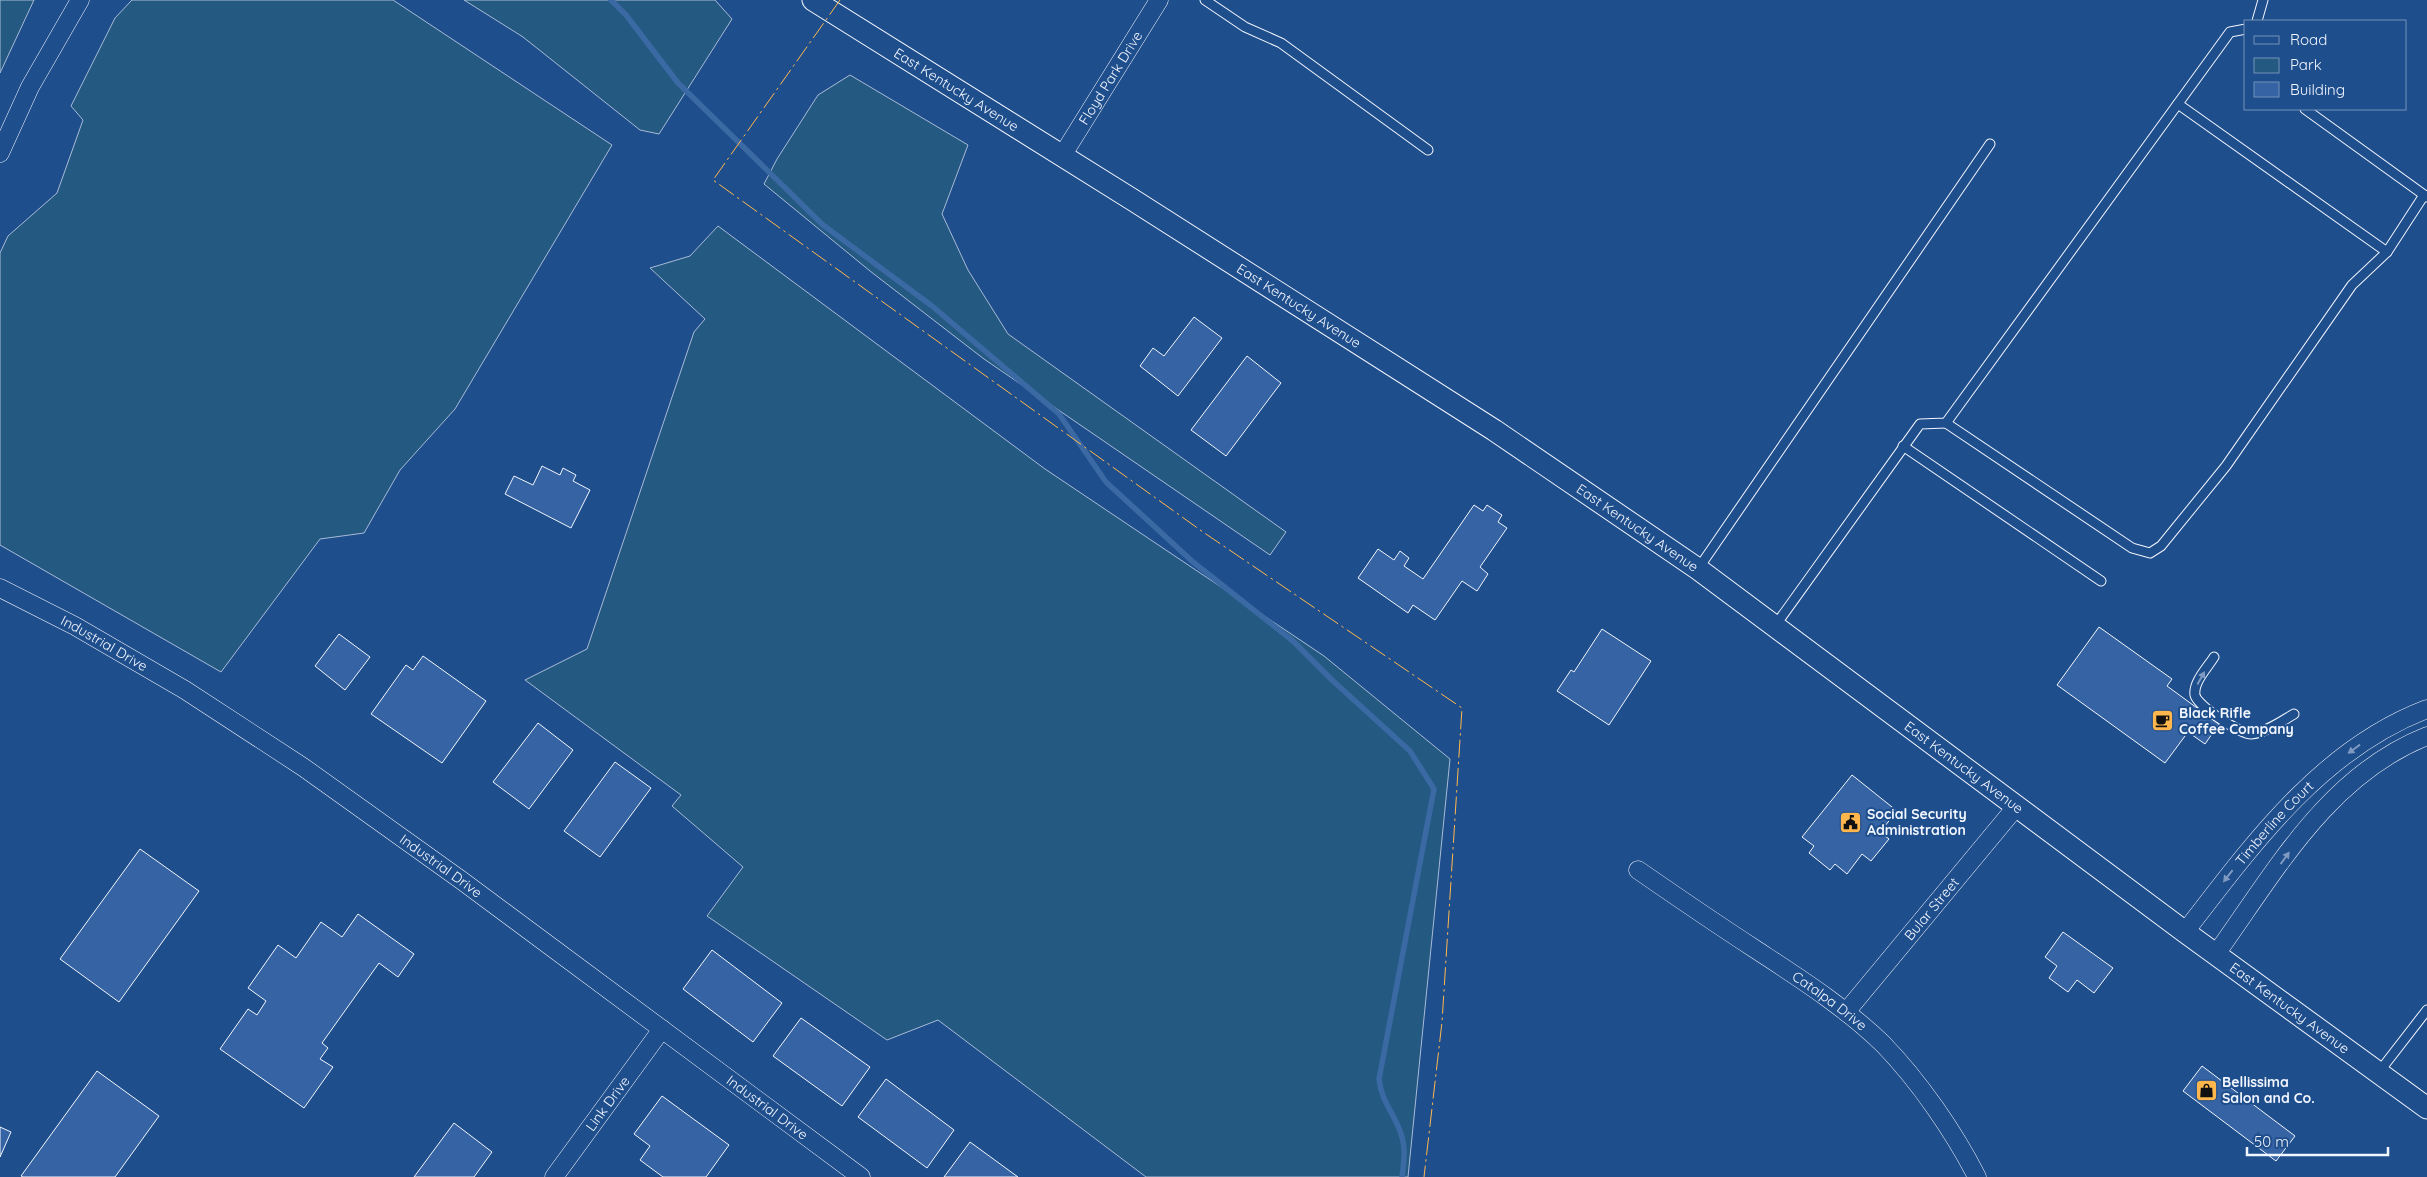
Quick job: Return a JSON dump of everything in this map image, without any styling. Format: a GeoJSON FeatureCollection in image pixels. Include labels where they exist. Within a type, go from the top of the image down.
{"type":"FeatureCollection","features":[{"type":"Feature","properties":{"kind":"street"},"geometry":{"type":"LineString","coordinates":[[0,153],[30,87],[80,0]]}},
{"type":"Feature","properties":{"kind":"street","name":"East Kentucky Avenue"},"geometry":{"type":"LineString","coordinates":[[813,0],[1494,430],[1698,569],[2185,932],[2427,1108]]}},
{"type":"Feature","properties":{"kind":"street","name":"Floyd Park Drive"},"geometry":{"type":"LineString","coordinates":[[1062,156],[1159,0]]}},
{"type":"Feature","properties":{"kind":"street","name":"Industrial Drive"},"geometry":{"type":"LineString","coordinates":[[0,588],[75,626],[185,690],[303,766],[861,1177]]}},
{"type":"Feature","properties":{"kind":"street","name":"Timberline Court"},"geometry":{"type":"LineString","coordinates":[[2185,932],[2253,844],[2294,799],[2334,763],[2381,731],[2427,708]]}},
{"type":"Feature","properties":{"kind":"street"},"geometry":{"type":"LineString","coordinates":[[2381,731],[2393,753]]}},
{"type":"Feature","properties":{"kind":"street","name":"Timberline Court"},"geometry":{"type":"LineString","coordinates":[[2216,954],[2306,828],[2326,805],[2350,783],[2393,753],[2427,736]]}},
{"type":"Feature","properties":{"kind":"street","name":"Bular Street"},"geometry":{"type":"LineString","coordinates":[[1846,1012],[2016,806]]}},
{"type":"Feature","properties":{"kind":"street","name":"Catalpa Drive"},"geometry":{"type":"LineString","coordinates":[[1638,870],[1846,1012],[1882,1044],[1915,1082],[1965,1152],[1978,1177]]}},
{"type":"Feature","properties":{"kind":"street","name":"Link Drive"},"geometry":{"type":"LineString","coordinates":[[554,1177],[662,1029]]}},
{"type":"Feature","properties":{"kind":"lane"},"geometry":{"type":"LineString","coordinates":[[1206,0],[1245,27],[1281,43],[1428,150]]}},
{"type":"Feature","properties":{"kind":"lane"},"geometry":{"type":"LineString","coordinates":[[2257,20],[2263,0]]}},
{"type":"Feature","properties":{"kind":"lane"},"geometry":{"type":"LineString","coordinates":[[1946,423],[2230,32],[2244,29]]}},
{"type":"Feature","properties":{"kind":"lane"},"geometry":{"type":"LineString","coordinates":[[2178,104],[2387,252]]}},
{"type":"Feature","properties":{"kind":"lane"},"geometry":{"type":"LineString","coordinates":[[1774,626],[1920,424],[1946,423],[2132,548],[2150,553],[2161,546],[2226,466],[2352,285],[2387,252],[2426,196],[2306,110]]}},
{"type":"Feature","properties":{"kind":"lane"},"geometry":{"type":"LineString","coordinates":[[1698,569],[1990,144]]}},
{"type":"Feature","properties":{"kind":"lane"},"geometry":{"type":"LineString","coordinates":[[1903,446],[2101,581]]}},
{"type":"Feature","properties":{"kind":"lane"},"geometry":{"type":"LineString","coordinates":[[2214,657],[2195,691],[2196,698],[2207,709],[2238,730],[2250,734],[2259,732],[2294,714]]}},
{"type":"Feature","properties":{"kind":"lane"},"geometry":{"type":"LineString","coordinates":[[2379,1072],[2427,1010]]}},
{"type":"Feature","properties":{"kind":"green space"},"geometry":{"type":"Polygon","coordinates":[[[0,0],[34,0],[0,73],[0,0]]]}},
{"type":"Feature","properties":{"kind":"green space"},"geometry":{"type":"Polygon","coordinates":[[[132,0],[393,0],[612,145],[455,409],[400,470],[364,533],[320,539],[221,672],[0,545],[0,253],[8,236],[57,193],[83,120],[71,106],[115,18],[132,0]]]}},
{"type":"Feature","properties":{"kind":"green space"},"geometry":{"type":"Polygon","coordinates":[[[464,0],[715,0],[732,19],[659,134],[640,130],[523,37],[464,0]]]}},
{"type":"Feature","properties":{"kind":"green space"},"geometry":{"type":"Polygon","coordinates":[[[850,75],[968,145],[942,214],[968,270],[1008,334],[1286,532],[1270,555],[984,359],[870,271],[764,184],[777,159],[818,95],[850,75]]]}},
{"type":"Feature","properties":{"kind":"green space"},"geometry":{"type":"Polygon","coordinates":[[[718,226],[1045,469],[1324,656],[1450,759],[1408,1177],[1146,1177],[938,1020],[887,1040],[707,916],[743,867],[672,806],[681,795],[525,680],[587,649],[694,332],[705,319],[650,268],[690,256],[718,226]]]}},
{"type":"Feature","properties":{"kind":"building"},"geometry":{"type":"Polygon","coordinates":[[[1194,317],[1222,338],[1178,396],[1140,366],[1153,348],[1164,356],[1194,317]]]}},
{"type":"Feature","properties":{"kind":"building"},"geometry":{"type":"Polygon","coordinates":[[[1247,356],[1281,383],[1226,456],[1191,430],[1247,356]]]}},
{"type":"Feature","properties":{"kind":"building"},"geometry":{"type":"Polygon","coordinates":[[[542,466],[560,475],[563,468],[576,475],[573,481],[590,490],[571,528],[505,494],[514,476],[533,485],[542,466]]]}},
{"type":"Feature","properties":{"kind":"building"},"geometry":{"type":"Polygon","coordinates":[[[1474,505],[1483,511],[1487,505],[1502,515],[1498,522],[1507,528],[1480,567],[1488,574],[1477,591],[1462,581],[1435,620],[1413,605],[1408,613],[1358,578],[1378,549],[1394,560],[1400,551],[1409,558],[1404,566],[1423,579],[1474,505]]]}},
{"type":"Feature","properties":{"kind":"building"},"geometry":{"type":"Polygon","coordinates":[[[2099,627],[2172,679],[2167,686],[2219,724],[2205,744],[2188,732],[2165,763],[2057,685],[2099,627]]]}},
{"type":"Feature","properties":{"kind":"building"},"geometry":{"type":"Polygon","coordinates":[[[1602,629],[1651,661],[1609,725],[1557,691],[1571,670],[1574,672],[1602,629]]]}},
{"type":"Feature","properties":{"kind":"building"},"geometry":{"type":"Polygon","coordinates":[[[339,634],[370,657],[345,690],[315,666],[339,634]]]}},
{"type":"Feature","properties":{"kind":"building"},"geometry":{"type":"Polygon","coordinates":[[[423,656],[486,701],[442,763],[371,714],[406,665],[413,670],[423,656]]]}},
{"type":"Feature","properties":{"kind":"building"},"geometry":{"type":"Polygon","coordinates":[[[538,723],[573,750],[529,809],[493,782],[538,723]]]}},
{"type":"Feature","properties":{"kind":"building"},"geometry":{"type":"Polygon","coordinates":[[[615,762],[651,788],[600,857],[564,831],[615,762]]]}},
{"type":"Feature","properties":{"kind":"building","name":"Social Security Administration"},"geometry":{"type":"Polygon","coordinates":[[[1852,775],[1897,811],[1880,832],[1889,839],[1871,861],[1862,854],[1847,874],[1835,864],[1830,870],[1809,853],[1814,846],[1802,837],[1852,775]]]}},
{"type":"Feature","properties":{"kind":"building"},"geometry":{"type":"Polygon","coordinates":[[[140,849],[199,891],[119,1002],[60,959],[140,849]]]}},
{"type":"Feature","properties":{"kind":"building"},"geometry":{"type":"Polygon","coordinates":[[[358,914],[414,954],[398,977],[379,963],[322,1043],[328,1048],[320,1059],[333,1067],[304,1108],[220,1049],[248,1009],[257,1015],[266,1001],[248,988],[278,945],[296,958],[321,922],[342,937],[358,914]]]}},
{"type":"Feature","properties":{"kind":"building"},"geometry":{"type":"Polygon","coordinates":[[[2063,932],[2113,968],[2094,993],[2077,980],[2068,992],[2049,978],[2057,966],[2045,957],[2063,932]]]}},
{"type":"Feature","properties":{"kind":"building"},"geometry":{"type":"Polygon","coordinates":[[[712,950],[782,1003],[753,1042],[683,989],[712,950]]]}},
{"type":"Feature","properties":{"kind":"building"},"geometry":{"type":"Polygon","coordinates":[[[801,1018],[870,1067],[842,1106],[773,1056],[801,1018]]]}},
{"type":"Feature","properties":{"kind":"building"},"geometry":{"type":"Polygon","coordinates":[[[2202,1066],[2295,1136],[2276,1161],[2183,1091],[2202,1066]]]}},
{"type":"Feature","properties":{"kind":"building"},"geometry":{"type":"Polygon","coordinates":[[[97,1071],[159,1116],[115,1177],[21,1176],[97,1071]]]}},
{"type":"Feature","properties":{"kind":"building"},"geometry":{"type":"Polygon","coordinates":[[[886,1079],[954,1130],[927,1168],[858,1117],[886,1079]]]}},
{"type":"Feature","properties":{"kind":"building"},"geometry":{"type":"Polygon","coordinates":[[[662,1096],[729,1145],[706,1177],[663,1177],[640,1160],[650,1146],[634,1134],[662,1096]]]}},
{"type":"Feature","properties":{"kind":"building"},"geometry":{"type":"Polygon","coordinates":[[[454,1123],[492,1152],[474,1177],[414,1177],[454,1123]]]}},
{"type":"Feature","properties":{"kind":"building"},"geometry":{"type":"Polygon","coordinates":[[[0,1127],[11,1132],[0,1157],[0,1127]]]}},
{"type":"Feature","properties":{"kind":"building"},"geometry":{"type":"Polygon","coordinates":[[[970,1142],[1018,1177],[944,1177],[970,1142]]]}},
{"type":"Feature","properties":{"kind":"waterway"},"geometry":{"type":"LineString","coordinates":[[611,0],[626,15],[678,83],[823,225],[932,306],[1059,414],[1106,482],[1193,562],[1293,641],[1332,680],[1410,751],[1434,789],[1379,1079],[1385,1102],[1403,1139],[1402,1177]]}},
{"type":"Feature","properties":{"kind":"power"},"geometry":{"type":"LineString","coordinates":[[840,0],[713,180],[1203,532],[1462,708],[1442,1022],[1424,1177]]}},
{"type":"Feature","properties":{"kind":"place","name":"Black Rifle Coffee Company"},"geometry":{"type":"Point","coordinates":[2163,721]}},
{"type":"Feature","properties":{"kind":"place","name":"Social Security Administration"},"geometry":{"type":"Point","coordinates":[1851,822]}},
{"type":"Feature","properties":{"kind":"place","name":"Bellissima Salon and Co."},"geometry":{"type":"Point","coordinates":[2206,1090]}}]}
